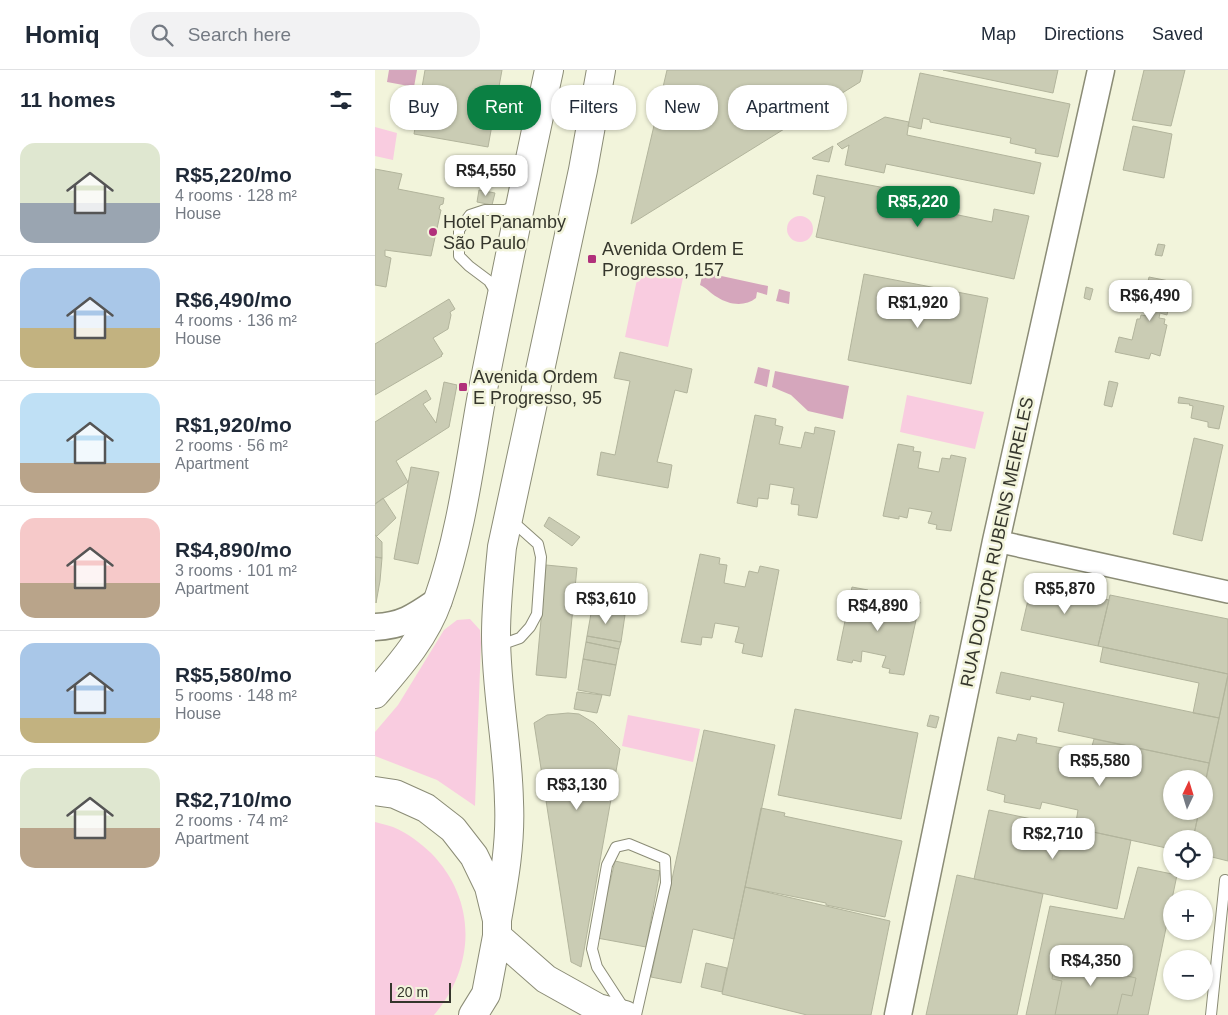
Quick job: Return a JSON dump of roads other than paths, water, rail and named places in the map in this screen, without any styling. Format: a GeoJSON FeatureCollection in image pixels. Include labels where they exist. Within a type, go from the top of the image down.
{"type":"FeatureCollection","features":[{"type":"Feature","properties":{"kind":"main road"},"geometry":{"type":"LineString","coordinates":[[375,694],[404,660],[425,630],[438,601],[457,534],[501,300],[549,70]]}},
{"type":"Feature","properties":{"kind":"main road"},"geometry":{"type":"LineString","coordinates":[[473,1015],[485,994],[497,928],[509,841],[506,747],[496,647],[497,597],[502,547],[583,170],[601,70]]}},
{"type":"Feature","properties":{"kind":"main road"},"geometry":{"type":"LineString","coordinates":[[375,791],[395,794],[426,808],[453,829],[474,856],[489,887],[497,928],[546,979],[598,1008],[627,1015]]}},
{"type":"Feature","properties":{"kind":"street","name":"RUA DOUTOR RUBENS MEIRELES"},"geometry":{"type":"LineString","coordinates":[[898,1015],[996,541],[1101,70]]}},
{"type":"Feature","properties":{"kind":"street"},"geometry":{"type":"LineString","coordinates":[[996,541],[1228,592]]}},
{"type":"Feature","properties":{"kind":"street"},"geometry":{"type":"LineString","coordinates":[[375,627],[384,627],[408,621],[438,601]]}},
{"type":"Feature","properties":{"kind":"lane"},"geometry":{"type":"LineString","coordinates":[[501,300],[489,281],[459,256],[459,230],[470,215],[485,210],[505,210],[520,205]]}},
{"type":"Feature","properties":{"kind":"lane"},"geometry":{"type":"LineString","coordinates":[[496,647],[520,638],[530,627],[537,614],[541,557],[538,544],[509,518]]}},
{"type":"Feature","properties":{"kind":"lane"},"geometry":{"type":"LineString","coordinates":[[627,1015],[597,967],[592,949],[607,865],[616,847],[629,844],[665,859],[666,883],[636,1015]]}},
{"type":"Feature","properties":{"kind":"lane"},"geometry":{"type":"LineString","coordinates":[[1211,1015],[1225,880]]}},
{"type":"Feature","properties":{"kind":"place","name":"Hotel Panamby São Paulo"},"geometry":{"type":"Point","coordinates":[433,232]}},
{"type":"Feature","properties":{"kind":"place","name":"Avenida Ordem E Progresso, 157"},"geometry":{"type":"Point","coordinates":[592,259]}},
{"type":"Feature","properties":{"kind":"place","name":"Avenida Ordem E Progresso, 95"},"geometry":{"type":"Point","coordinates":[463,387]}}]}
